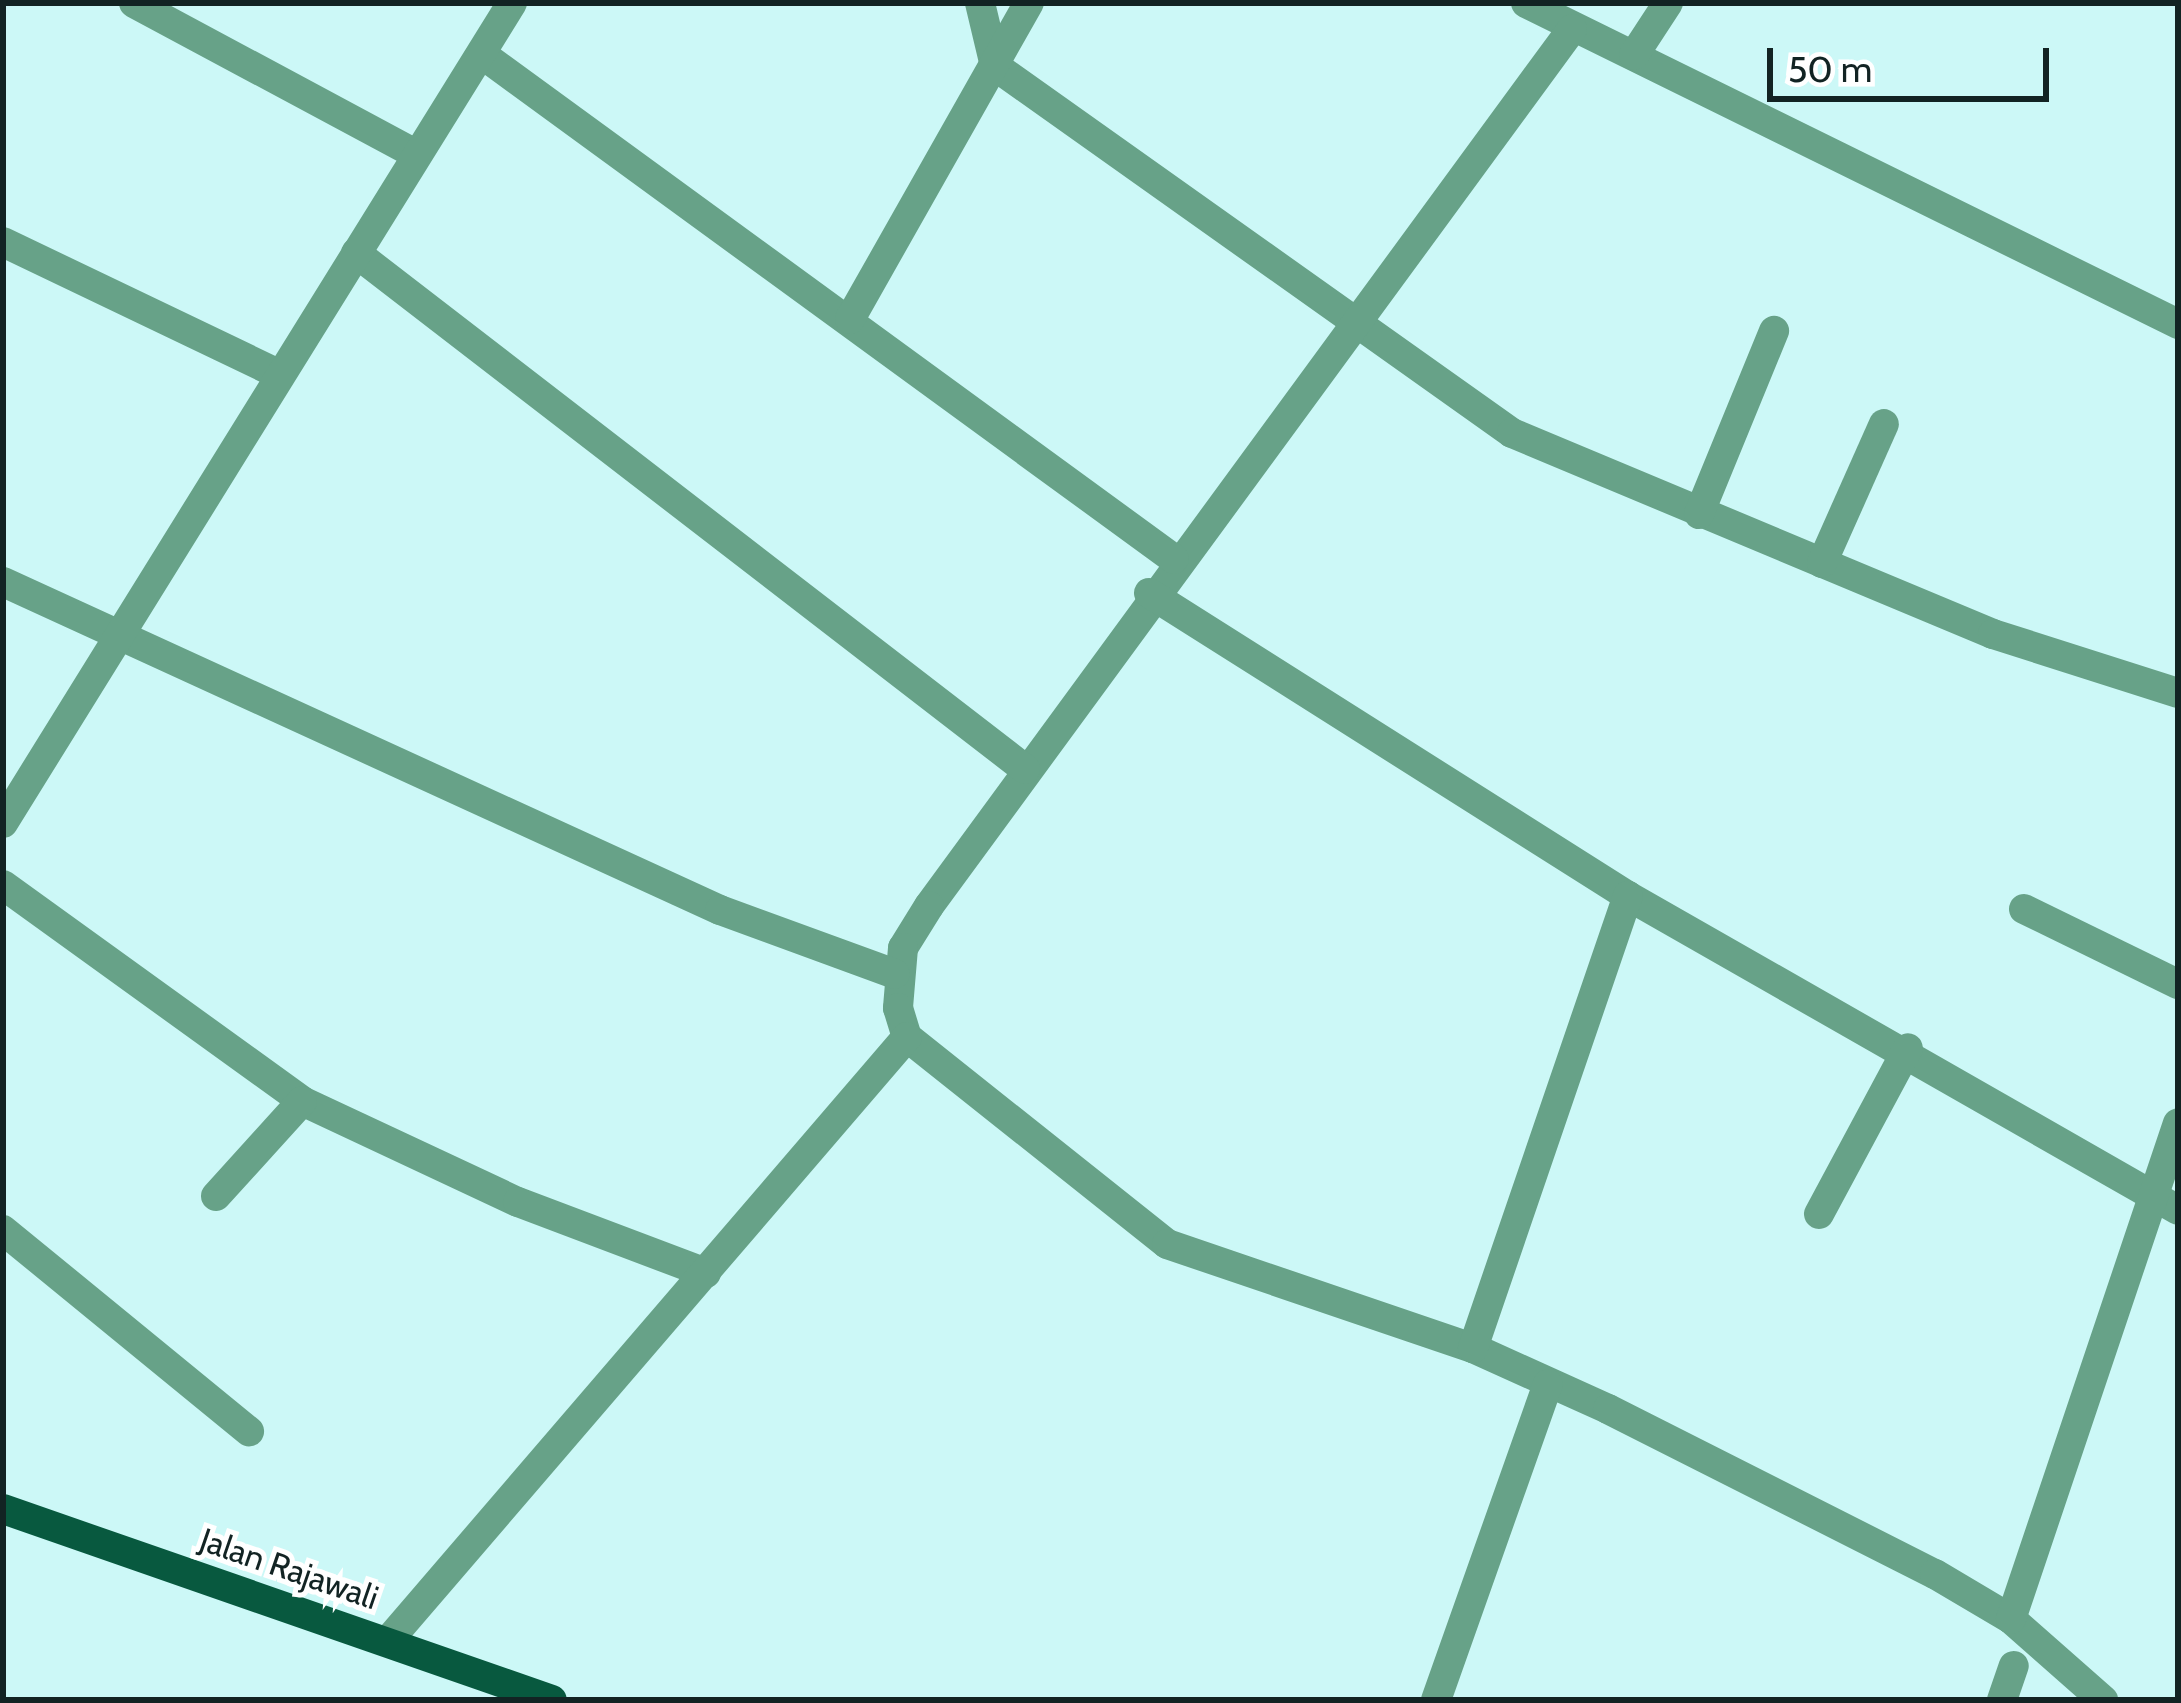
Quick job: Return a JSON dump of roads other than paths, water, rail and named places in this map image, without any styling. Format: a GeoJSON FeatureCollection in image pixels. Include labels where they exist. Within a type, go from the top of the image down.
{"type":"FeatureCollection","features":[{"type":"Feature","properties":{"kind":"main road","name":"Jalan Rajawali"},"geometry":{"type":"LineString","coordinates":[[3,1509],[552,1700]]}},
{"type":"Feature","properties":{"kind":"street"},"geometry":{"type":"LineString","coordinates":[[134,3],[412,152]]}},
{"type":"Feature","properties":{"kind":"street"},"geometry":{"type":"LineString","coordinates":[[3,823],[125,631],[276,373],[356,253],[412,152],[483,55],[512,3]]}},
{"type":"Feature","properties":{"kind":"street"},"geometry":{"type":"LineString","coordinates":[[980,3],[994,66],[1350,325],[1511,433],[1822,563],[2178,693]]}},
{"type":"Feature","properties":{"kind":"street"},"geometry":{"type":"LineString","coordinates":[[850,319],[1029,3]]}},
{"type":"Feature","properties":{"kind":"street"},"geometry":{"type":"LineString","coordinates":[[1526,3],[2178,324]]}},
{"type":"Feature","properties":{"kind":"street"},"geometry":{"type":"LineString","coordinates":[[1634,55],[1669,3]]}},
{"type":"Feature","properties":{"kind":"street"},"geometry":{"type":"LineString","coordinates":[[1572,28],[1174,559],[1025,769],[895,974],[908,1037],[1167,1244],[1473,1348],[1548,1384],[2011,1619],[2103,1700]]}},
{"type":"Feature","properties":{"kind":"street"},"geometry":{"type":"LineString","coordinates":[[483,55],[1174,559]]}},
{"type":"Feature","properties":{"kind":"street"},"geometry":{"type":"LineString","coordinates":[[3,242],[276,373]]}},
{"type":"Feature","properties":{"kind":"street"},"geometry":{"type":"LineString","coordinates":[[356,253],[1025,769]]}},
{"type":"Feature","properties":{"kind":"street"},"geometry":{"type":"LineString","coordinates":[[1699,514],[1774,331]]}},
{"type":"Feature","properties":{"kind":"street"},"geometry":{"type":"LineString","coordinates":[[1822,563],[1884,424]]}},
{"type":"Feature","properties":{"kind":"street"},"geometry":{"type":"LineString","coordinates":[[3,582],[125,631],[720,910],[895,974]]}},
{"type":"Feature","properties":{"kind":"street"},"geometry":{"type":"LineString","coordinates":[[1149,593],[1628,896],[1908,1048],[2167,1203]]}},
{"type":"Feature","properties":{"kind":"street"},"geometry":{"type":"LineString","coordinates":[[3,885],[302,1101],[518,1202],[706,1273]]}},
{"type":"Feature","properties":{"kind":"street"},"geometry":{"type":"LineString","coordinates":[[1473,1348],[1628,896]]}},
{"type":"Feature","properties":{"kind":"street"},"geometry":{"type":"LineString","coordinates":[[2024,909],[2178,984]]}},
{"type":"Feature","properties":{"kind":"street"},"geometry":{"type":"LineString","coordinates":[[388,1641],[908,1037]]}},
{"type":"Feature","properties":{"kind":"street"},"geometry":{"type":"LineString","coordinates":[[1819,1214],[1908,1048]]}},
{"type":"Feature","properties":{"kind":"street"},"geometry":{"type":"LineString","coordinates":[[216,1196],[302,1101]]}},
{"type":"Feature","properties":{"kind":"street"},"geometry":{"type":"LineString","coordinates":[[2011,1619],[2167,1203],[2178,1123]]}},
{"type":"Feature","properties":{"kind":"street"},"geometry":{"type":"LineString","coordinates":[[3,1230],[249,1431]]}},
{"type":"Feature","properties":{"kind":"street"},"geometry":{"type":"LineString","coordinates":[[1436,1700],[1548,1384]]}},
{"type":"Feature","properties":{"kind":"street"},"geometry":{"type":"LineString","coordinates":[[2002,1700],[2014,1666]]}}]}
